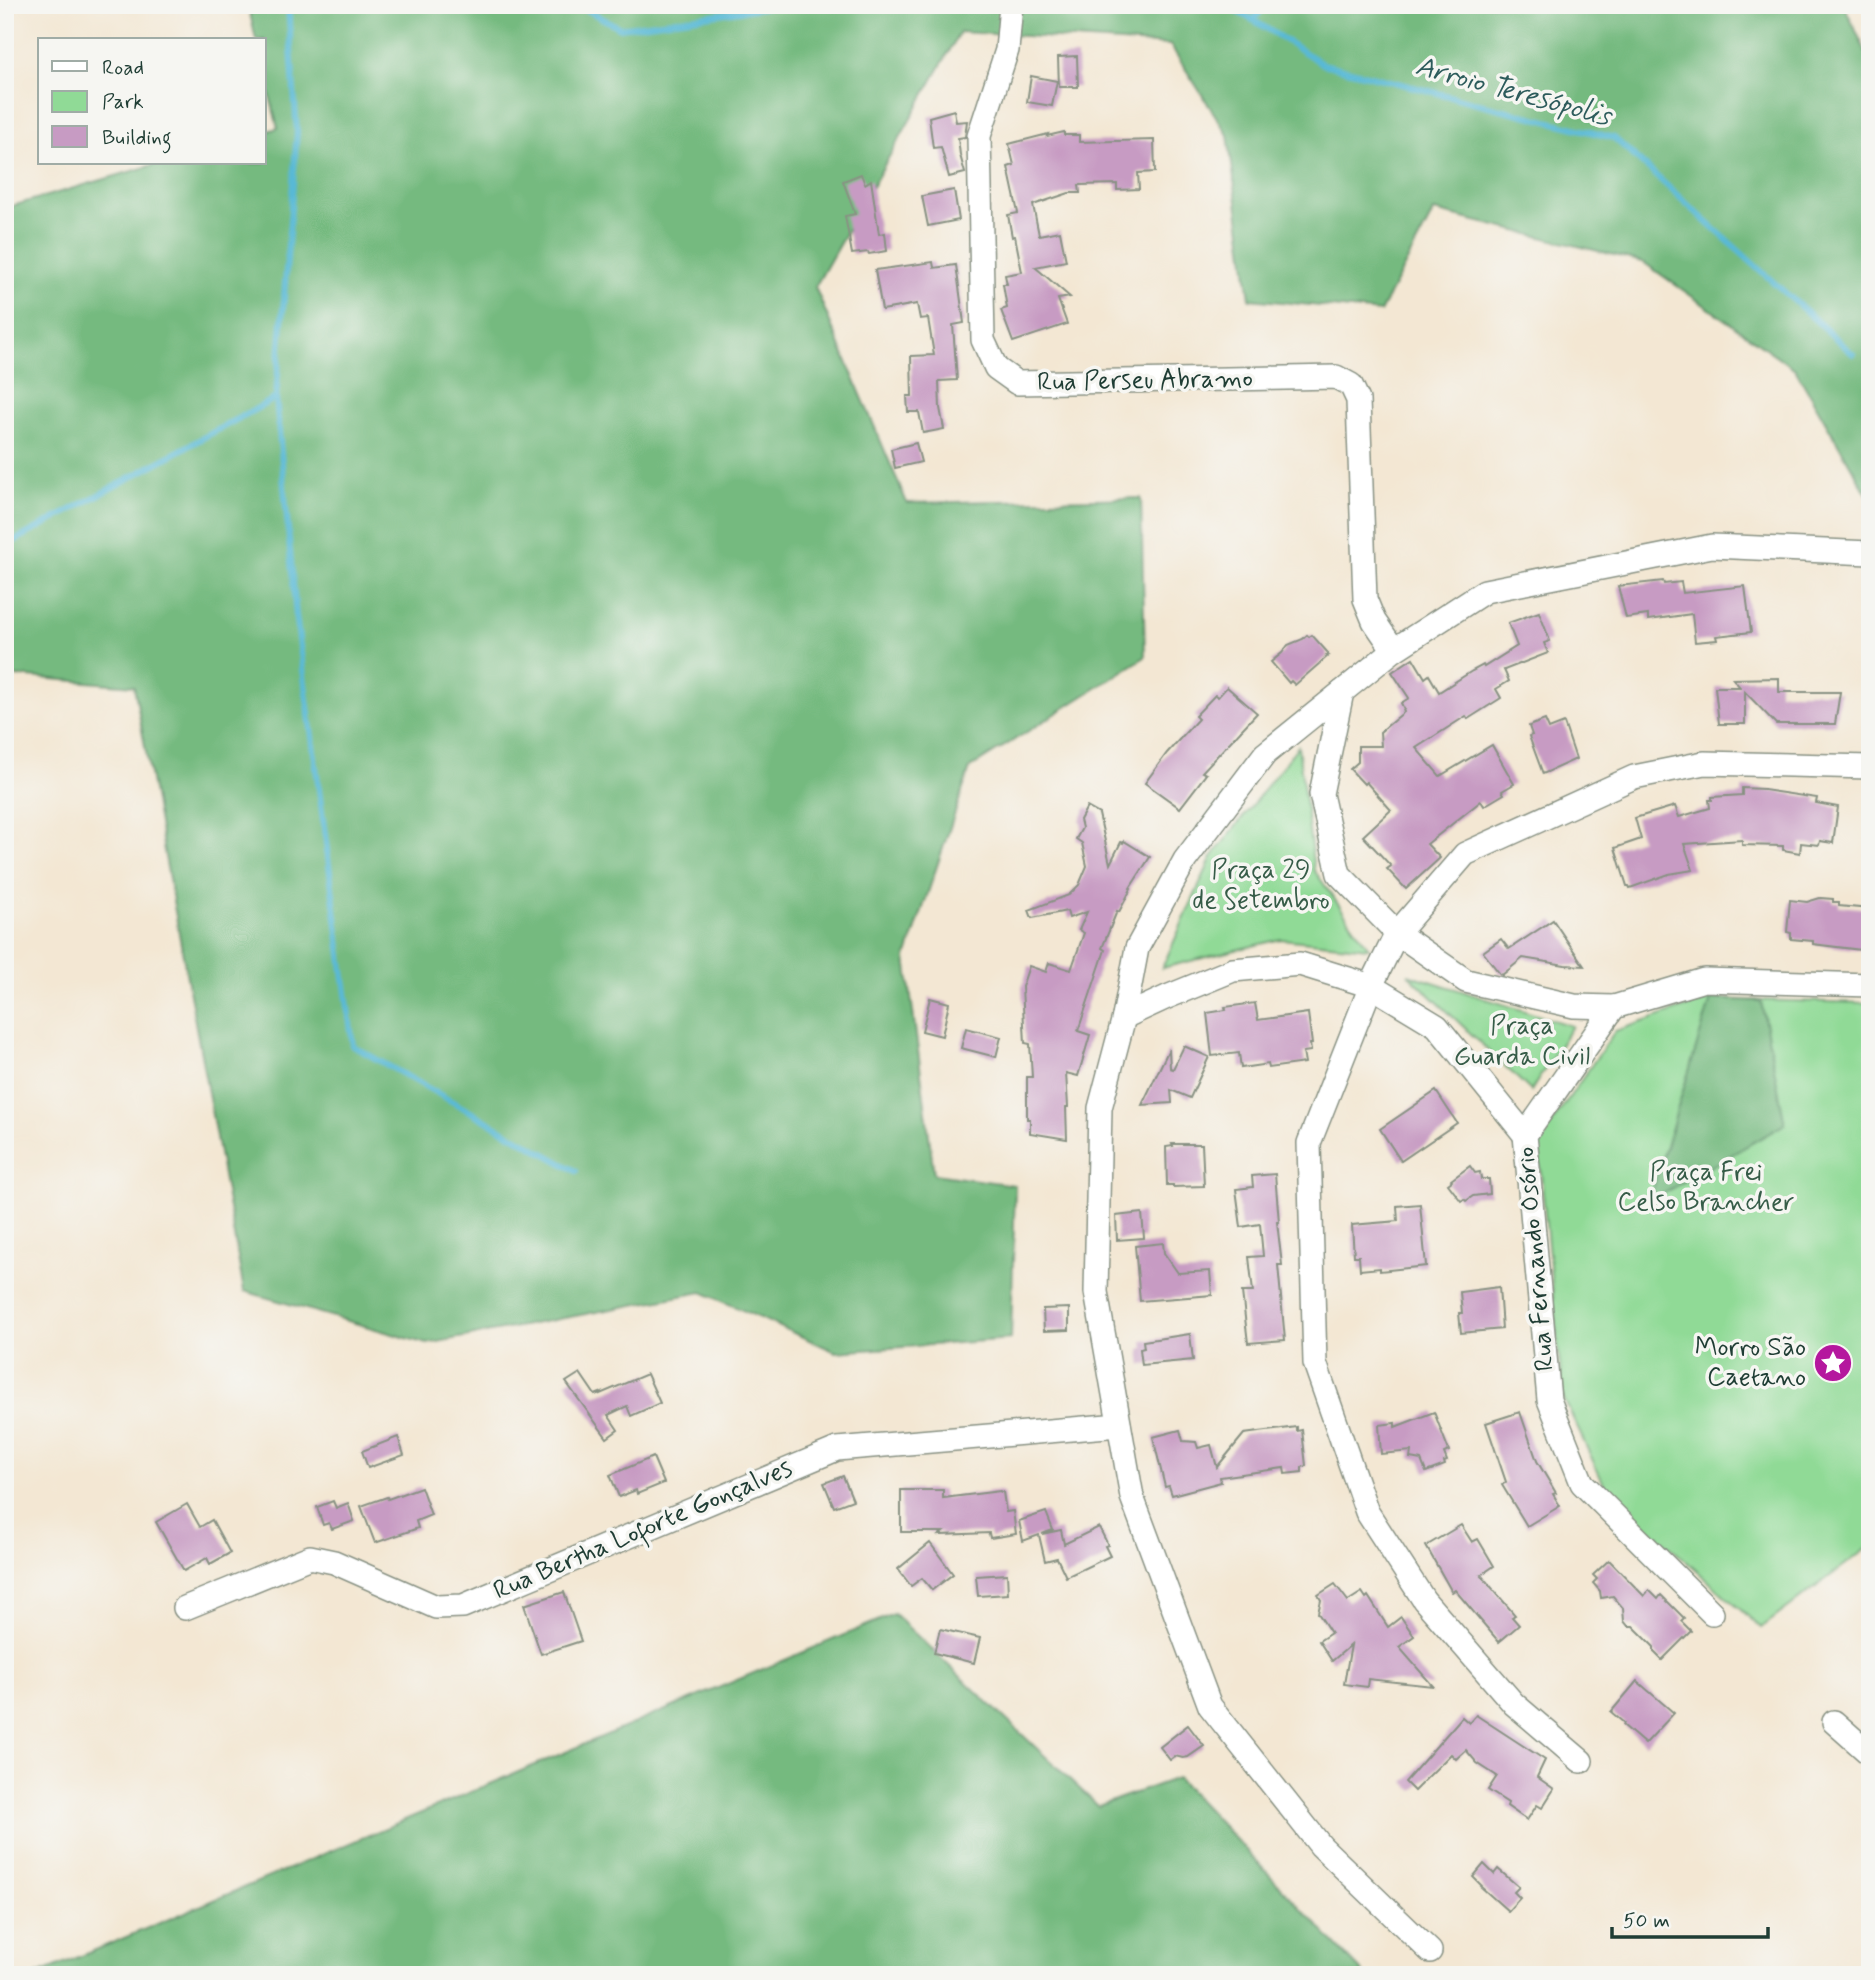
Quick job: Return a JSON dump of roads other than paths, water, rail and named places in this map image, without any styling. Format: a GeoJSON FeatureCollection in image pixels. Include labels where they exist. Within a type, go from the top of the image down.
{"type":"FeatureCollection","features":[{"type":"Feature","properties":{"kind":"street","name":"Rua Perseu Abramo"},"geometry":{"type":"LineString","coordinates":[[1011,5],[1007,50],[979,136],[983,340],[996,368],[1017,383],[1336,377],[1351,385],[1358,400],[1365,598],[1374,621],[1394,650]]}},
{"type":"Feature","properties":{"kind":"street"},"geometry":{"type":"LineString","coordinates":[[1430,1951],[1321,1846],[1210,1706],[1132,1497],[1096,1292],[1100,1108],[1124,1017],[1137,948],[1185,860],[1265,754],[1394,650],[1485,591],[1712,545],[1870,553]]}},
{"type":"Feature","properties":{"kind":"street"},"geometry":{"type":"LineString","coordinates":[[1342,692],[1321,794],[1339,874],[1397,933],[1466,981],[1574,1006],[1614,1006],[1704,980],[1870,985]]}},
{"type":"Feature","properties":{"kind":"street"},"geometry":{"type":"LineString","coordinates":[[1581,1761],[1514,1704],[1424,1600],[1367,1512],[1315,1363],[1310,1143],[1371,986],[1397,933],[1465,853],[1634,777],[1704,762],[1870,767]]}},
{"type":"Feature","properties":{"kind":"street"},"geometry":{"type":"LineString","coordinates":[[1124,1017],[1233,971],[1300,964],[1371,986],[1437,1026],[1525,1135]]}},
{"type":"Feature","properties":{"kind":"street","name":"Rua Fernando Osório"},"geometry":{"type":"LineString","coordinates":[[1614,1006],[1525,1135],[1549,1400],[1582,1483],[1712,1613]]}},
{"type":"Feature","properties":{"kind":"street","name":"Rua Bertha Loforte Gonçalves"},"geometry":{"type":"LineString","coordinates":[[185,1608],[310,1558],[334,1562],[436,1607],[463,1606],[837,1449],[1119,1425]]}},
{"type":"Feature","properties":{"kind":"street"},"geometry":{"type":"LineString","coordinates":[[1834,1722],[1870,1754]]}},
{"type":"Feature","properties":{"kind":"waterway"},"geometry":{"type":"LineString","coordinates":[[288,5],[297,132],[276,398],[296,616],[353,1046],[576,1171]]}},
{"type":"Feature","properties":{"kind":"waterway","name":"Arroio Teresópolis"},"geometry":{"type":"LineString","coordinates":[[578,5],[620,28],[782,5]]}},
{"type":"Feature","properties":{"kind":"waterway","name":"Arroio Teresópolis"},"geometry":{"type":"LineString","coordinates":[[1225,5],[1323,64],[1614,138],[1853,354]]}},
{"type":"Feature","properties":{"kind":"waterway"},"geometry":{"type":"LineString","coordinates":[[1253,20],[1266,5]]}},
{"type":"Feature","properties":{"kind":"waterway"},"geometry":{"type":"LineString","coordinates":[[5,546],[276,398]]}},
{"type":"Feature","properties":{"kind":"place","name":"Morro São Caetano"},"geometry":{"type":"Point","coordinates":[1833,1363]}},
{"type":"Feature","properties":{"kind":"park label","name":"Praça 29 de Setembro"},"geometry":{"type":"Point","coordinates":[1261,886]}},
{"type":"Feature","properties":{"kind":"park label","name":"Praça Guarda Civil"},"geometry":{"type":"Point","coordinates":[1522,1042]}},
{"type":"Feature","properties":{"kind":"park label","name":"Praça Frei Celso Brancher"},"geometry":{"type":"Point","coordinates":[1706,1188]}}]}
